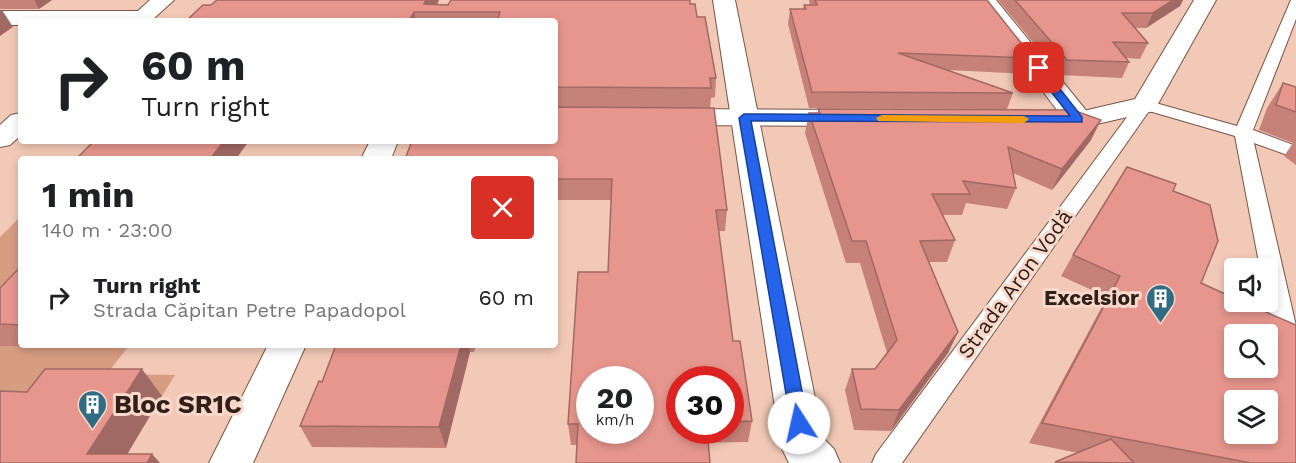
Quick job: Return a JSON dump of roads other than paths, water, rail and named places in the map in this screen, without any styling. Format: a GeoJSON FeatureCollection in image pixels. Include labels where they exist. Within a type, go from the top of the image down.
{"type":"FeatureCollection","features":[{"type":"Feature","properties":{"kind":"street"},"geometry":{"type":"LineString","coordinates":[[141,18],[163,0]]}},
{"type":"Feature","properties":{"kind":"street"},"geometry":{"type":"LineString","coordinates":[[724,0],[803,447],[818,463]]}},
{"type":"Feature","properties":{"kind":"street"},"geometry":{"type":"LineString","coordinates":[[985,0],[1078,120]]}},
{"type":"Feature","properties":{"kind":"street"},"geometry":{"type":"LineString","coordinates":[[1019,119],[1078,120],[1145,105],[1205,0]]}},
{"type":"Feature","properties":{"kind":"street"},"geometry":{"type":"LineString","coordinates":[[0,18],[18,18]]}},
{"type":"Feature","properties":{"kind":"street"},"geometry":{"type":"LineString","coordinates":[[650,117],[876,118]]}},
{"type":"Feature","properties":{"kind":"street"},"geometry":{"type":"LineString","coordinates":[[0,139],[18,124]]}},
{"type":"Feature","properties":{"kind":"street"},"geometry":{"type":"LineString","coordinates":[[231,463],[286,348]]}},
{"type":"Feature","properties":{"kind":"lane"},"geometry":{"type":"LineString","coordinates":[[1296,2],[1243,133],[1285,332],[1296,337]]}},
{"type":"Feature","properties":{"kind":"lane"},"geometry":{"type":"LineString","coordinates":[[1145,105],[1243,133],[1296,152]]}},
{"type":"Feature","properties":{"kind":"lane","name":"Strada Aron Vodă"},"geometry":{"type":"LineString","coordinates":[[886,463],[1145,105]]}},
{"type":"Feature","properties":{"kind":"place","name":"Excelsior"},"geometry":{"type":"Point","coordinates":[1160,324]}},
{"type":"Feature","properties":{"kind":"place","name":"Bloc SR1C"},"geometry":{"type":"Point","coordinates":[93,430]}}]}
